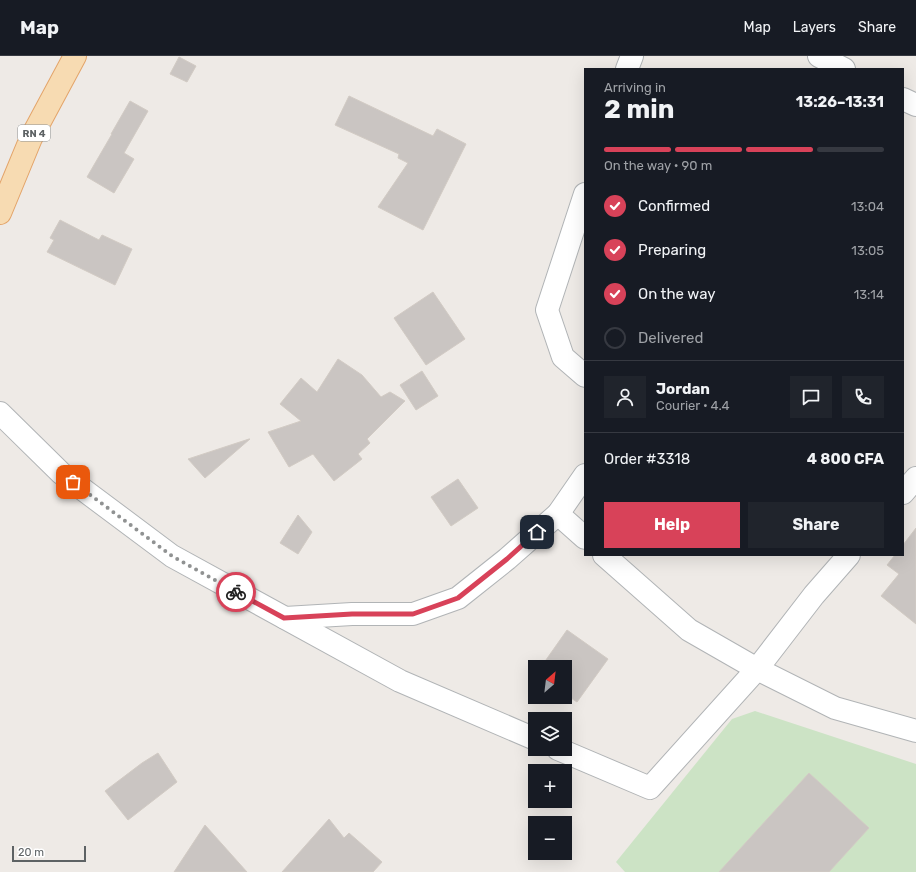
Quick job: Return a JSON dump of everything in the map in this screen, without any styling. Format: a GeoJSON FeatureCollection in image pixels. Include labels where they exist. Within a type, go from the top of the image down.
{"type":"FeatureCollection","features":[{"type":"Feature","properties":{"kind":"main road","name":"RN 4"},"geometry":{"type":"LineString","coordinates":[[0,213],[31,138],[76,56]]}},
{"type":"Feature","properties":{"kind":"street"},"geometry":{"type":"LineString","coordinates":[[627,68],[632,56]]}},
{"type":"Feature","properties":{"kind":"street"},"geometry":{"type":"LineString","coordinates":[[819,56],[842,68]]}},
{"type":"Feature","properties":{"kind":"street"},"geometry":{"type":"LineString","coordinates":[[904,99],[916,105]]}},
{"type":"Feature","properties":{"kind":"street"},"geometry":{"type":"LineString","coordinates":[[584,197],[547,310],[563,357],[584,375]]}},
{"type":"Feature","properties":{"kind":"street"},"geometry":{"type":"LineString","coordinates":[[0,413],[61,473],[172,556],[400,681],[528,736]]}},
{"type":"Feature","properties":{"kind":"street"},"geometry":{"type":"LineString","coordinates":[[284,618],[352,614],[413,614],[458,598],[507,559],[558,514],[584,476]]}},
{"type":"Feature","properties":{"kind":"street"},"geometry":{"type":"LineString","coordinates":[[904,492],[916,478]]}},
{"type":"Feature","properties":{"kind":"street"},"geometry":{"type":"LineString","coordinates":[[558,514],[584,537]]}},
{"type":"Feature","properties":{"kind":"street"},"geometry":{"type":"LineString","coordinates":[[605,556],[689,630],[757,669],[836,708],[916,731]]}},
{"type":"Feature","properties":{"kind":"street"},"geometry":{"type":"LineString","coordinates":[[572,755],[650,788],[757,669],[814,595],[848,556]]}},
{"type":"Feature","properties":{"kind":"green space"},"geometry":{"type":"Polygon","coordinates":[[[755,711],[916,764],[916,872],[625,872],[616,862],[732,719],[755,711]]]}},
{"type":"Feature","properties":{"kind":"building"},"geometry":{"type":"Polygon","coordinates":[[[179,57],[196,66],[187,82],[170,74],[179,57]]]}},
{"type":"Feature","properties":{"kind":"building"},"geometry":{"type":"Polygon","coordinates":[[[349,96],[433,136],[437,129],[466,144],[423,230],[378,207],[408,163],[398,158],[399,154],[335,125],[349,96]]]}},
{"type":"Feature","properties":{"kind":"building"},"geometry":{"type":"Polygon","coordinates":[[[130,101],[148,111],[124,153],[134,159],[114,193],[87,177],[130,101]]]}},
{"type":"Feature","properties":{"kind":"building"},"geometry":{"type":"Polygon","coordinates":[[[60,220],[99,240],[102,235],[132,249],[115,285],[47,252],[54,240],[50,238],[60,220]]]}},
{"type":"Feature","properties":{"kind":"building"},"geometry":{"type":"Polygon","coordinates":[[[433,292],[465,339],[426,365],[394,318],[433,292]]]}},
{"type":"Feature","properties":{"kind":"building"},"geometry":{"type":"Polygon","coordinates":[[[338,359],[362,375],[381,397],[390,392],[405,401],[367,439],[370,443],[358,454],[362,459],[334,481],[313,454],[289,467],[268,432],[301,421],[280,404],[301,378],[317,392],[338,359]]]}},
{"type":"Feature","properties":{"kind":"building"},"geometry":{"type":"Polygon","coordinates":[[[422,371],[438,396],[416,410],[400,385],[422,371]]]}},
{"type":"Feature","properties":{"kind":"building"},"geometry":{"type":"Polygon","coordinates":[[[249,439],[205,478],[188,459],[249,439]]]}},
{"type":"Feature","properties":{"kind":"building"},"geometry":{"type":"Polygon","coordinates":[[[458,479],[478,508],[451,526],[431,497],[458,479]]]}},
{"type":"Feature","properties":{"kind":"building"},"geometry":{"type":"Polygon","coordinates":[[[298,515],[312,532],[298,554],[280,543],[298,515]]]}},
{"type":"Feature","properties":{"kind":"building"},"geometry":{"type":"Polygon","coordinates":[[[916,528],[916,624],[881,596],[899,574],[887,565],[894,556],[904,556],[904,544],[916,528]]]}},
{"type":"Feature","properties":{"kind":"building"},"geometry":{"type":"Polygon","coordinates":[[[567,630],[608,659],[577,702],[572,699],[572,660],[546,660],[567,630]]]}},
{"type":"Feature","properties":{"kind":"building"},"geometry":{"type":"Polygon","coordinates":[[[158,753],[177,782],[128,820],[105,791],[158,753]]]}},
{"type":"Feature","properties":{"kind":"building"},"geometry":{"type":"Polygon","coordinates":[[[809,773],[869,828],[829,872],[719,872],[809,773]]]}},
{"type":"Feature","properties":{"kind":"building"},"geometry":{"type":"Polygon","coordinates":[[[329,819],[344,838],[349,833],[382,862],[373,872],[282,872],[329,819]]]}},
{"type":"Feature","properties":{"kind":"building"},"geometry":{"type":"Polygon","coordinates":[[[205,825],[247,872],[174,872],[205,825]]]}},
{"type":"Feature","properties":{"kind":"way so far"},"geometry":{"type":"LineString","coordinates":[[73,482],[172,556],[236,592]]}},
{"type":"Feature","properties":{"kind":"route"},"geometry":{"type":"LineString","coordinates":[[236,592],[284,618],[352,614],[413,614],[458,598],[507,559],[537,532]]}}]}
